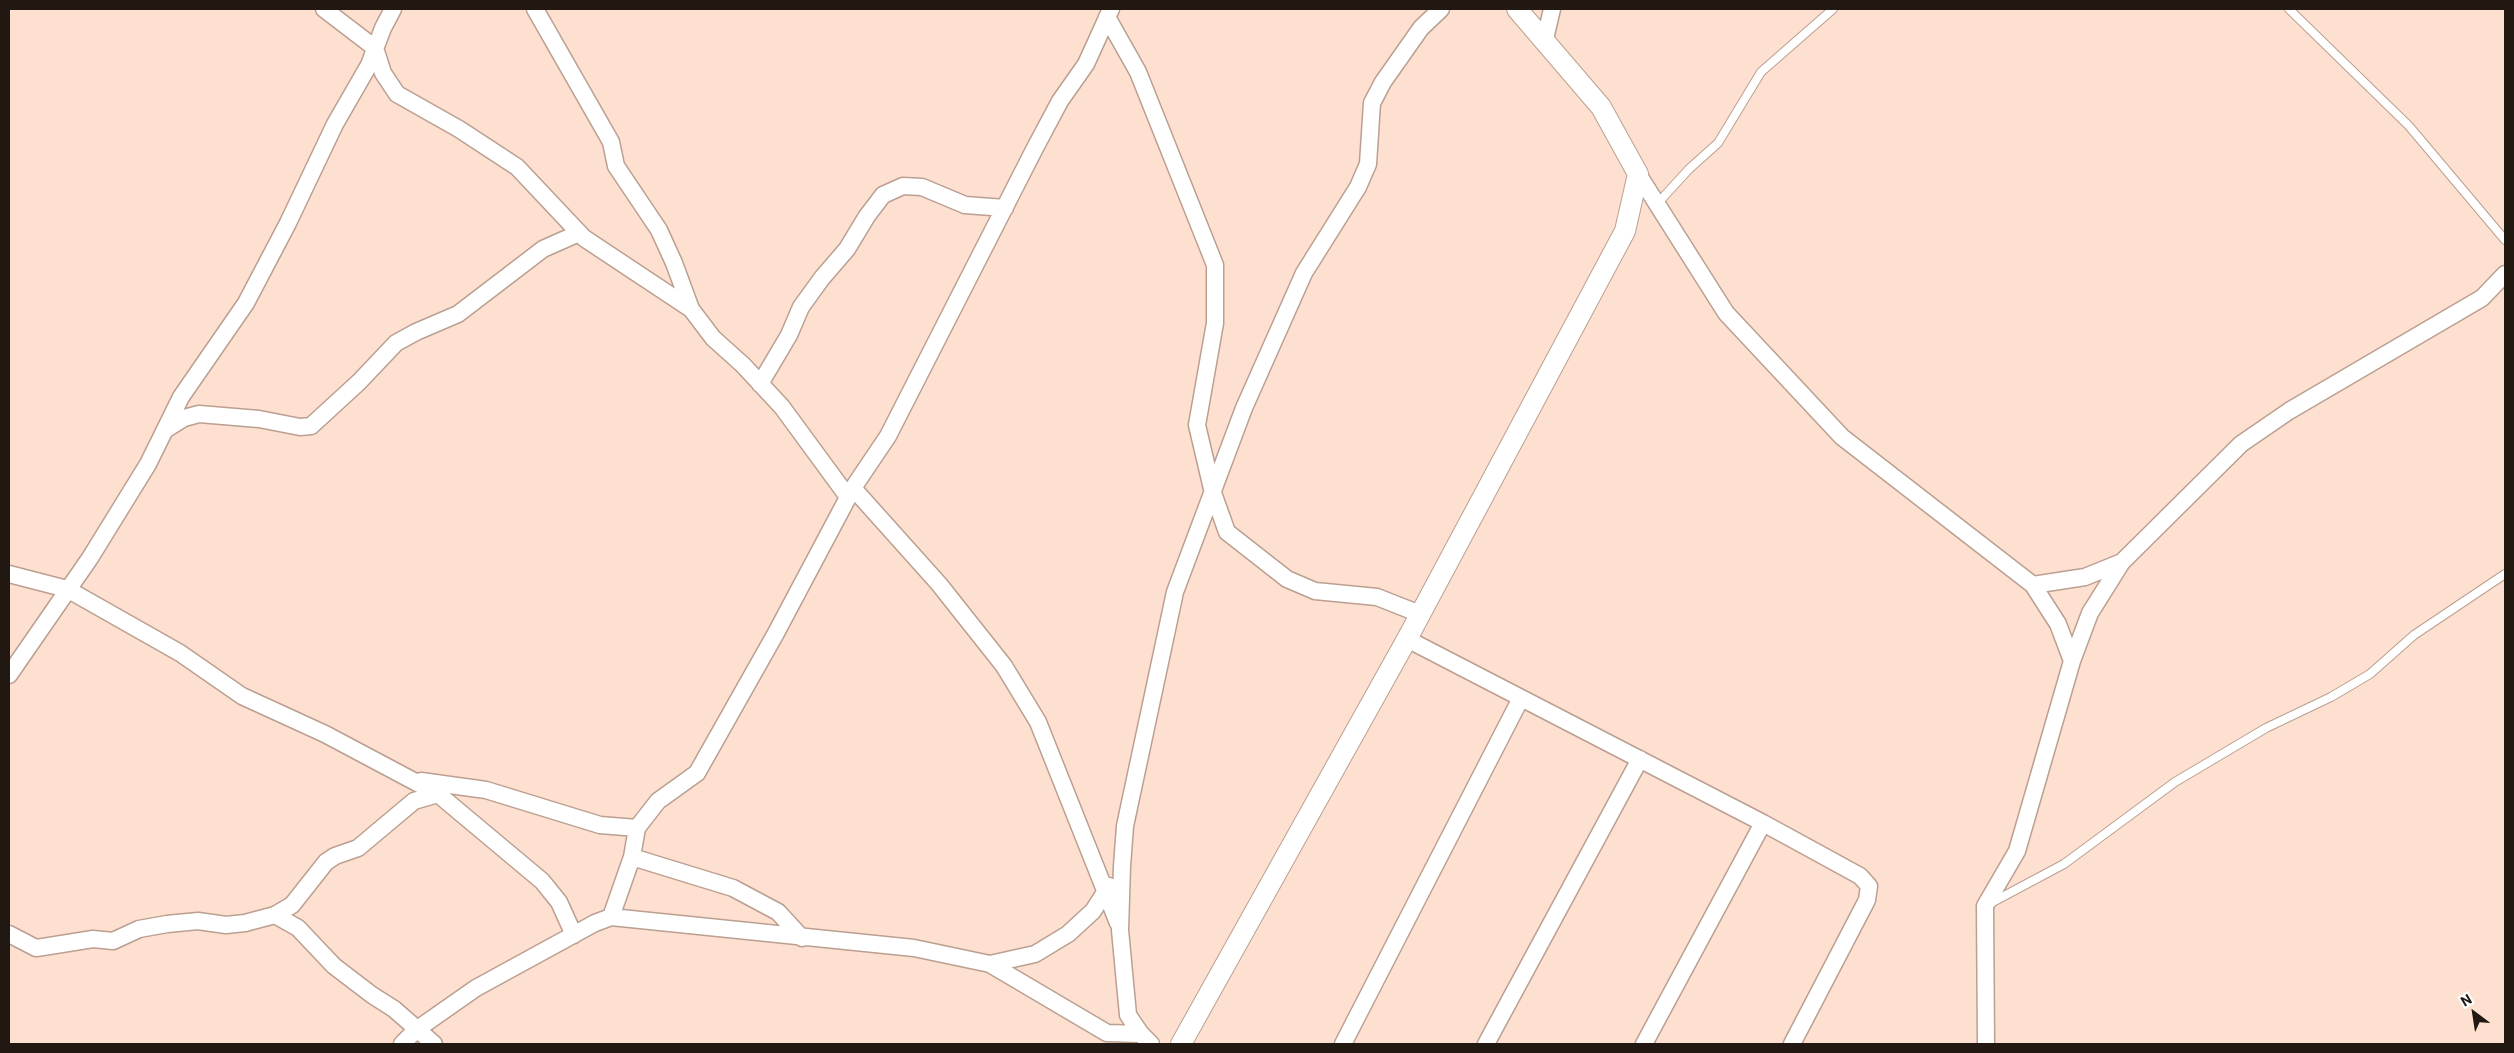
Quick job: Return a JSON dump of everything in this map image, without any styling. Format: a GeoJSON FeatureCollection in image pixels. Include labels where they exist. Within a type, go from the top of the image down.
{"type":"FeatureCollection","features":[{"type":"Feature","properties":{"kind":"street"},"geometry":{"type":"LineString","coordinates":[[324,9],[375,48],[383,73],[397,94],[459,129],[517,167],[579,233],[691,309]]}},
{"type":"Feature","properties":{"kind":"street"},"geometry":{"type":"LineString","coordinates":[[9,675],[90,558],[148,464],[181,397],[246,303],[288,223],[335,124],[369,64],[393,9]]}},
{"type":"Feature","properties":{"kind":"street"},"geometry":{"type":"LineString","coordinates":[[535,9],[611,142],[616,166],[659,230],[674,263],[691,309],[713,338],[760,384],[787,414],[851,493],[939,584],[1004,666],[1038,722],[1120,930]]}},
{"type":"Feature","properties":{"kind":"street"},"geometry":{"type":"LineString","coordinates":[[1146,1039],[1128,1015],[1120,930],[1122,866],[1125,826],[1175,592],[1244,408],[1304,274],[1358,187],[1368,164],[1372,103],[1383,82],[1421,28],[1441,9]]}},
{"type":"Feature","properties":{"kind":"street"},"geometry":{"type":"LineString","coordinates":[[1517,9],[1601,107],[1638,174],[1726,313],[1842,437],[2033,584],[2058,624],[2072,661]]}},
{"type":"Feature","properties":{"kind":"street"},"geometry":{"type":"LineString","coordinates":[[1544,39],[1552,9]]}},
{"type":"Feature","properties":{"kind":"street"},"geometry":{"type":"LineString","coordinates":[[1109,13],[1138,72],[1215,265],[1215,323],[1197,425],[1213,493],[1227,532],[1287,579],[1315,591],[1377,597],[1420,614]]}},
{"type":"Feature","properties":{"kind":"street"},"geometry":{"type":"LineString","coordinates":[[611,917],[632,857],[637,828],[658,801],[697,773],[776,634],[851,493],[888,436],[1060,101],[1086,64],[1109,13]]}},
{"type":"Feature","properties":{"kind":"street"},"geometry":{"type":"LineString","coordinates":[[1181,1044],[1407,639],[1625,231],[1638,174]]}},
{"type":"Feature","properties":{"kind":"street"},"geometry":{"type":"LineString","coordinates":[[760,384],[789,335],[801,307],[822,278],[847,249],[866,216],[883,196],[903,186],[922,187],[965,205],[1005,208]]}},
{"type":"Feature","properties":{"kind":"street"},"geometry":{"type":"LineString","coordinates":[[165,430],[184,418],[199,414],[259,420],[300,427],[311,426],[359,382],[396,343],[458,314],[542,249],[579,233]]}},
{"type":"Feature","properties":{"kind":"street"},"geometry":{"type":"LineString","coordinates":[[1986,1044],[1985,906],[2017,852],[2072,661],[2090,613],[2122,562],[2241,444],[2289,411],[2482,298],[2505,274]]}},
{"type":"Feature","properties":{"kind":"street"},"geometry":{"type":"LineString","coordinates":[[181,397],[188,407],[199,414]]}},
{"type":"Feature","properties":{"kind":"street"},"geometry":{"type":"LineString","coordinates":[[2033,584],[2085,577],[2122,562]]}},
{"type":"Feature","properties":{"kind":"street"},"geometry":{"type":"LineString","coordinates":[[9,574],[67,589],[180,653],[242,696],[325,734],[438,794],[542,880],[558,902],[574,935]]}},
{"type":"Feature","properties":{"kind":"street"},"geometry":{"type":"LineString","coordinates":[[1407,639],[1763,823],[1860,876],[1869,886],[1867,900],[1792,1044]]}},
{"type":"Feature","properties":{"kind":"street"},"geometry":{"type":"LineString","coordinates":[[1343,1044],[1521,698]]}},
{"type":"Feature","properties":{"kind":"street"},"geometry":{"type":"LineString","coordinates":[[1486,1044],[1640,759]]}},
{"type":"Feature","properties":{"kind":"street"},"geometry":{"type":"LineString","coordinates":[[411,779],[486,790],[600,825],[637,828]]}},
{"type":"Feature","properties":{"kind":"street"},"geometry":{"type":"LineString","coordinates":[[9,934],[36,948],[93,939],[113,940],[140,929],[167,924],[198,921],[226,924],[245,923],[275,915],[292,906],[326,862],[335,856],[358,848],[414,801],[438,794]]}},
{"type":"Feature","properties":{"kind":"street"},"geometry":{"type":"LineString","coordinates":[[1644,1044],[1763,823]]}},
{"type":"Feature","properties":{"kind":"street"},"geometry":{"type":"LineString","coordinates":[[632,857],[733,888],[778,912],[802,938]]}},
{"type":"Feature","properties":{"kind":"street"},"geometry":{"type":"LineString","coordinates":[[990,964],[1035,954],[1068,934],[1093,911],[1122,866]]}},
{"type":"Feature","properties":{"kind":"street"},"geometry":{"type":"LineString","coordinates":[[275,915],[298,928],[334,966],[372,996],[394,1008],[416,1030],[434,1044]]}},
{"type":"Feature","properties":{"kind":"street"},"geometry":{"type":"LineString","coordinates":[[402,1044],[416,1030],[476,988],[611,917],[914,948],[990,964],[1107,1033],[1146,1039]]}},
{"type":"Feature","properties":{"kind":"lane"},"geometry":{"type":"LineString","coordinates":[[1657,204],[1689,169],[1718,143],[1761,72],[1833,9]]}},
{"type":"Feature","properties":{"kind":"lane"},"geometry":{"type":"LineString","coordinates":[[2289,9],[2409,126],[2505,240]]}},
{"type":"Feature","properties":{"kind":"lane"},"geometry":{"type":"LineString","coordinates":[[1985,906],[2064,864],[2184,777],[2266,728],[2331,697],[2370,674],[2414,635],[2505,574]]}}]}
